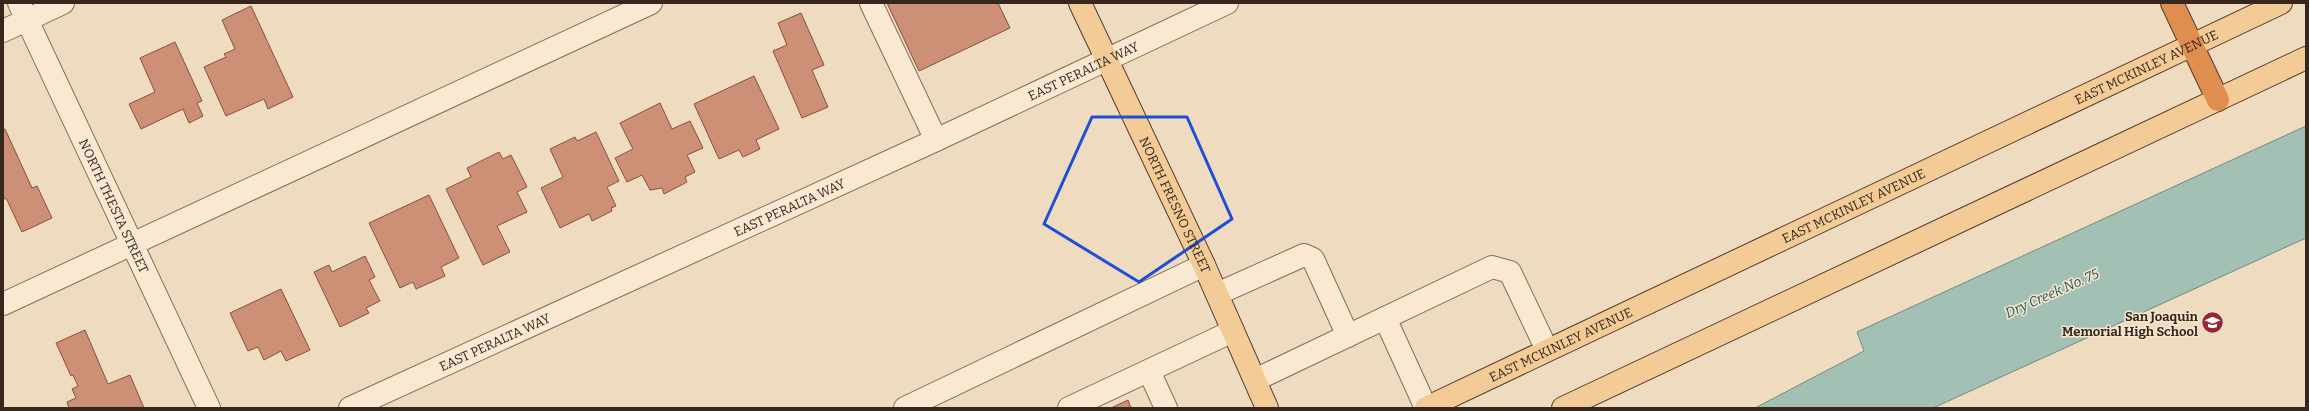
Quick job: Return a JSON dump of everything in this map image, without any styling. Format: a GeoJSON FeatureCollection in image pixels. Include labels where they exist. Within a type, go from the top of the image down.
{"type":"FeatureCollection","features":[{"type":"Feature","properties":{"kind":"highway"},"geometry":{"type":"LineString","coordinates":[[2172,3],[2218,100]]}},
{"type":"Feature","properties":{"kind":"main road","name":"NORTH FRESNO STREET"},"geometry":{"type":"LineString","coordinates":[[1080,3],[1204,265],[1267,408]]}},
{"type":"Feature","properties":{"kind":"main road","name":"EAST MCKINLEY AVENUE"},"geometry":{"type":"LineString","coordinates":[[1426,408],[2281,3]]}},
{"type":"Feature","properties":{"kind":"main road"},"geometry":{"type":"LineString","coordinates":[[1562,408],[2306,58]]}},
{"type":"Feature","properties":{"kind":"street"},"geometry":{"type":"LineString","coordinates":[[3,31],[23,11],[63,3]]}},
{"type":"Feature","properties":{"kind":"street"},"geometry":{"type":"LineString","coordinates":[[3,304],[651,3]]}},
{"type":"Feature","properties":{"kind":"street"},"geometry":{"type":"LineString","coordinates":[[871,3],[936,140]]}},
{"type":"Feature","properties":{"kind":"street","name":"EAST PERALTA WAY"},"geometry":{"type":"LineString","coordinates":[[350,408],[936,140],[1227,3]]}},
{"type":"Feature","properties":{"kind":"street","name":"NORTH THESTA STREET"},"geometry":{"type":"LineString","coordinates":[[23,11],[209,408]]}},
{"type":"Feature","properties":{"kind":"street"},"geometry":{"type":"LineString","coordinates":[[1217,294],[1304,254],[1313,259],[1348,336]]}},
{"type":"Feature","properties":{"kind":"street"},"geometry":{"type":"LineString","coordinates":[[905,408],[1204,265]]}},
{"type":"Feature","properties":{"kind":"street"},"geometry":{"type":"LineString","coordinates":[[1255,380],[1492,267],[1510,272],[1547,350]]}},
{"type":"Feature","properties":{"kind":"street"},"geometry":{"type":"LineString","coordinates":[[1385,318],[1426,408]]}},
{"type":"Feature","properties":{"kind":"street"},"geometry":{"type":"LineString","coordinates":[[1070,408],[1233,331]]}},
{"type":"Feature","properties":{"kind":"street"},"geometry":{"type":"LineString","coordinates":[[1148,371],[1166,408]]}},
{"type":"Feature","properties":{"kind":"highlighted area"},"geometry":{"type":"Polygon","coordinates":[[[1092,117],[1187,117],[1232,219],[1139,282],[1044,224],[1092,117]]]}},
{"type":"Feature","properties":{"kind":"water","name":"Dry Creek No. 75"},"geometry":{"type":"Polygon","coordinates":[[[2306,126],[2306,238],[1933,408],[1755,408],[1864,351],[1857,332],[2306,126]]]}},
{"type":"Feature","properties":{"kind":"building"},"geometry":{"type":"Polygon","coordinates":[[[887,3],[998,3],[1010,28],[919,71],[887,3]]]}},
{"type":"Feature","properties":{"kind":"building"},"geometry":{"type":"Polygon","coordinates":[[[251,6],[293,97],[268,109],[264,99],[226,116],[204,67],[226,57],[224,54],[235,49],[222,20],[251,6]]]}},
{"type":"Feature","properties":{"kind":"building"},"geometry":{"type":"Polygon","coordinates":[[[801,13],[824,65],[812,70],[828,107],[802,118],[773,51],[787,45],[778,23],[801,13]]]}},
{"type":"Feature","properties":{"kind":"building"},"geometry":{"type":"Polygon","coordinates":[[[175,42],[202,101],[197,103],[203,116],[189,123],[183,109],[141,129],[129,104],[155,92],[140,58],[175,42]]]}},
{"type":"Feature","properties":{"kind":"building"},"geometry":{"type":"Polygon","coordinates":[[[754,76],[779,129],[756,140],[760,149],[743,157],[739,150],[719,159],[694,104],[754,76]]]}},
{"type":"Feature","properties":{"kind":"building"},"geometry":{"type":"Polygon","coordinates":[[[660,103],[672,129],[690,121],[703,148],[687,155],[695,172],[685,177],[687,182],[664,194],[662,188],[650,190],[642,175],[627,182],[615,158],[633,149],[620,123],[660,103]]]}},
{"type":"Feature","properties":{"kind":"building"},"geometry":{"type":"Polygon","coordinates":[[[5,129],[32,188],[37,186],[52,218],[22,232],[6,198],[3,200],[3,130],[5,129]]]}},
{"type":"Feature","properties":{"kind":"building"},"geometry":{"type":"Polygon","coordinates":[[[596,132],[619,181],[607,187],[616,206],[611,208],[612,211],[592,221],[589,214],[560,228],[541,188],[563,177],[550,149],[575,137],[577,141],[596,132]]]}},
{"type":"Feature","properties":{"kind":"building"},"geometry":{"type":"Polygon","coordinates":[[[499,152],[503,159],[511,155],[527,187],[517,192],[527,212],[497,226],[510,252],[483,265],[446,189],[471,177],[467,168],[499,152]]]}},
{"type":"Feature","properties":{"kind":"building"},"geometry":{"type":"Polygon","coordinates":[[[429,195],[459,258],[441,267],[445,276],[416,289],[413,282],[400,288],[369,223],[429,195]]]}},
{"type":"Feature","properties":{"kind":"building"},"geometry":{"type":"Polygon","coordinates":[[[365,256],[375,277],[369,280],[380,301],[366,308],[369,313],[340,327],[314,272],[329,265],[332,272],[365,256]]]}},
{"type":"Feature","properties":{"kind":"building"},"geometry":{"type":"Polygon","coordinates":[[[281,289],[310,350],[286,361],[281,351],[264,360],[258,347],[248,351],[230,313],[281,289]]]}},
{"type":"Feature","properties":{"kind":"building"},"geometry":{"type":"Polygon","coordinates":[[[85,330],[108,384],[130,375],[144,408],[69,408],[67,402],[76,398],[72,389],[78,386],[73,375],[71,376],[56,343],[85,330]]]}},
{"type":"Feature","properties":{"kind":"building"},"geometry":{"type":"Polygon","coordinates":[[[1128,400],[1131,408],[1111,408],[1128,400]]]}},
{"type":"Feature","properties":{"kind":"place","name":"San Joaquin Memorial High School"},"geometry":{"type":"Point","coordinates":[2213,323]}}]}
